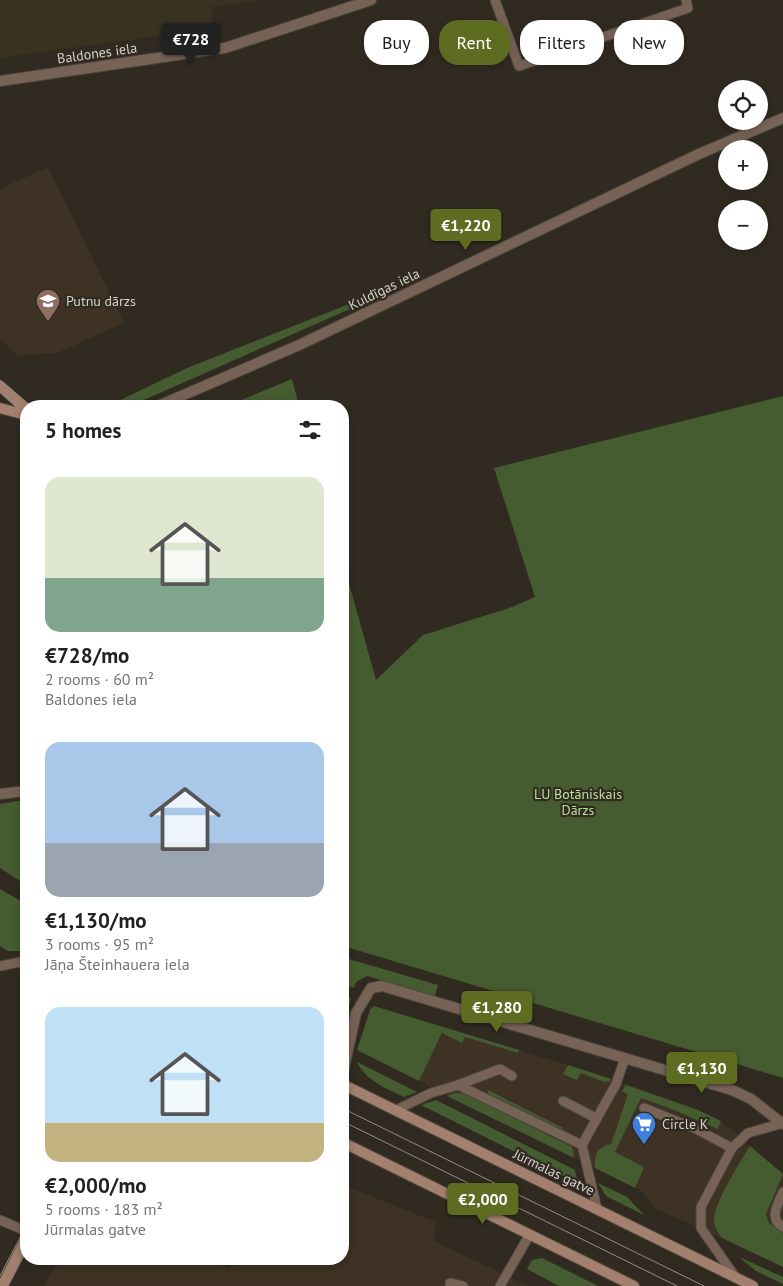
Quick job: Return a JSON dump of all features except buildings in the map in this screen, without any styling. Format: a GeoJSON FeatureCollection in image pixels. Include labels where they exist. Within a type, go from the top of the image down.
{"type":"FeatureCollection","features":[{"type":"Feature","properties":{"kind":"main road"},"geometry":{"type":"LineString","coordinates":[[0,386],[20,404]]}},
{"type":"Feature","properties":{"kind":"main road"},"geometry":{"type":"LineString","coordinates":[[0,408],[20,413]]}},
{"type":"Feature","properties":{"kind":"main road","name":"Jūrmalas gatve"},"geometry":{"type":"LineString","coordinates":[[349,1087],[753,1286]]}},
{"type":"Feature","properties":{"kind":"main road"},"geometry":{"type":"LineString","coordinates":[[349,1145],[634,1286]]}},
{"type":"Feature","properties":{"kind":"main road"},"geometry":{"type":"LineString","coordinates":[[2,1286],[20,1251]]}},
{"type":"Feature","properties":{"kind":"street","name":"Baldones iela"},"geometry":{"type":"LineString","coordinates":[[0,81],[225,48],[370,0]]}},
{"type":"Feature","properties":{"kind":"street","name":"Kuldīgas iela"},"geometry":{"type":"LineString","coordinates":[[172,400],[297,346],[699,154],[783,118]]}},
{"type":"Feature","properties":{"kind":"street"},"geometry":{"type":"LineString","coordinates":[[0,794],[20,792]]}},
{"type":"Feature","properties":{"kind":"street"},"geometry":{"type":"LineString","coordinates":[[349,1045],[356,1013],[364,996],[371,988],[382,986],[732,1090],[751,1099],[783,1124]]}},
{"type":"Feature","properties":{"kind":"lane"},"geometry":{"type":"LineString","coordinates":[[495,0],[519,66],[688,8],[686,0]]}},
{"type":"Feature","properties":{"kind":"lane"},"geometry":{"type":"LineString","coordinates":[[0,966],[20,961]]}},
{"type":"Feature","properties":{"kind":"lane"},"geometry":{"type":"LineString","coordinates":[[598,1209],[582,1145],[616,1084],[624,1058]]}},
{"type":"Feature","properties":{"kind":"lane"},"geometry":{"type":"LineString","coordinates":[[396,1110],[431,1093],[500,1069],[512,1076]]}},
{"type":"Feature","properties":{"kind":"lane"},"geometry":{"type":"LineString","coordinates":[[458,1084],[582,1145]]}},
{"type":"Feature","properties":{"kind":"lane"},"geometry":{"type":"LineString","coordinates":[[563,1101],[596,1118]]}},
{"type":"Feature","properties":{"kind":"lane"},"geometry":{"type":"LineString","coordinates":[[644,1108],[696,1128],[732,1148]]}},
{"type":"Feature","properties":{"kind":"lane"},"geometry":{"type":"LineString","coordinates":[[736,1278],[701,1228],[701,1207],[732,1148],[748,1132],[783,1124]]}},
{"type":"Feature","properties":{"kind":"lane"},"geometry":{"type":"LineString","coordinates":[[783,1192],[774,1215],[783,1227]]}},
{"type":"Feature","properties":{"kind":"lane"},"geometry":{"type":"LineString","coordinates":[[0,1220],[20,1228]]}},
{"type":"Feature","properties":{"kind":"lane"},"geometry":{"type":"LineString","coordinates":[[500,1286],[530,1234]]}},
{"type":"Feature","properties":{"kind":"lane"},"geometry":{"type":"LineString","coordinates":[[450,1286],[450,1283],[463,1286]]}},
{"type":"Feature","properties":{"kind":"shaded area"},"geometry":{"type":"Polygon","coordinates":[[[0,0],[262,0],[211,7],[213,28],[0,58],[0,0]]]}},
{"type":"Feature","properties":{"kind":"shaded area"},"geometry":{"type":"Polygon","coordinates":[[[48,167],[124,323],[57,353],[19,356],[0,339],[0,189],[48,167]]]}},
{"type":"Feature","properties":{"kind":"shaded area"},"geometry":{"type":"Polygon","coordinates":[[[445,1028],[646,1091],[698,1110],[729,1127],[759,1155],[722,1238],[656,1209],[642,1191],[419,1081],[445,1028]]]}},
{"type":"Feature","properties":{"kind":"shaded area"},"geometry":{"type":"Polygon","coordinates":[[[783,1174],[783,1237],[753,1223],[783,1174]]]}},
{"type":"Feature","properties":{"kind":"shaded area"},"geometry":{"type":"Polygon","coordinates":[[[349,1187],[436,1222],[434,1241],[528,1286],[44,1286],[55,1265],[220,1265],[229,1268],[230,1265],[349,1265],[349,1187]]]}},
{"type":"Feature","properties":{"kind":"green space"},"geometry":{"type":"Polygon","coordinates":[[[367,297],[368,301],[144,400],[120,400],[187,368],[367,297]]]}},
{"type":"Feature","properties":{"kind":"green space"},"geometry":{"type":"Polygon","coordinates":[[[292,379],[297,400],[241,400],[292,379]]]}},
{"type":"Feature","properties":{"kind":"green space","name":"LU Botāniskais Dārzs"},"geometry":{"type":"Polygon","coordinates":[[[783,396],[783,1078],[349,948],[349,583],[376,680],[423,635],[512,607],[535,597],[494,468],[783,396]]]}},
{"type":"Feature","properties":{"kind":"green space"},"geometry":{"type":"Polygon","coordinates":[[[20,801],[20,881],[0,868],[0,804],[20,801]]]}},
{"type":"Feature","properties":{"kind":"green space"},"geometry":{"type":"Polygon","coordinates":[[[0,889],[20,901],[20,951],[8,951],[0,946],[0,889]]]}},
{"type":"Feature","properties":{"kind":"green space"},"geometry":{"type":"Polygon","coordinates":[[[349,959],[438,985],[435,996],[367,976],[356,982],[354,988],[349,987],[349,959]]]}},
{"type":"Feature","properties":{"kind":"green space"},"geometry":{"type":"Polygon","coordinates":[[[374,1006],[519,1050],[518,1053],[465,1037],[462,1043],[442,1033],[419,1081],[357,1050],[370,1010],[374,1006]]]}},
{"type":"Feature","properties":{"kind":"green space"},"geometry":{"type":"Polygon","coordinates":[[[357,1062],[417,1092],[404,1097],[390,1090],[371,1079],[357,1062]]]}},
{"type":"Feature","properties":{"kind":"green space"},"geometry":{"type":"Polygon","coordinates":[[[568,1065],[611,1079],[604,1082],[581,1073],[577,1080],[563,1074],[568,1065]]]}},
{"type":"Feature","properties":{"kind":"green space"},"geometry":{"type":"Polygon","coordinates":[[[626,1085],[698,1110],[721,1121],[718,1129],[641,1098],[615,1152],[644,1167],[635,1188],[595,1168],[597,1152],[602,1147],[611,1144],[628,1094],[622,1091],[626,1085]]]}},
{"type":"Feature","properties":{"kind":"green space"},"geometry":{"type":"Polygon","coordinates":[[[488,1090],[563,1128],[559,1130],[488,1095],[488,1090]]]}},
{"type":"Feature","properties":{"kind":"green space"},"geometry":{"type":"Polygon","coordinates":[[[454,1093],[466,1094],[572,1147],[574,1158],[447,1096],[454,1093]]]}},
{"type":"Feature","properties":{"kind":"green space"},"geometry":{"type":"Polygon","coordinates":[[[436,1100],[575,1170],[577,1180],[575,1182],[421,1105],[436,1100]]]}},
{"type":"Feature","properties":{"kind":"green space"},"geometry":{"type":"Polygon","coordinates":[[[750,1146],[783,1174],[766,1214],[769,1223],[783,1233],[783,1267],[722,1238],[715,1225],[715,1213],[718,1204],[750,1146]]]}},
{"type":"Feature","properties":{"kind":"green space"},"geometry":{"type":"Polygon","coordinates":[[[598,1183],[627,1197],[644,1215],[606,1196],[598,1183]]]}},
{"type":"Feature","properties":{"kind":"green space"},"geometry":{"type":"Polygon","coordinates":[[[739,1257],[783,1277],[783,1284],[756,1271],[739,1257]]]}},
{"type":"Feature","properties":{"kind":"green space"},"geometry":{"type":"Polygon","coordinates":[[[542,1258],[598,1286],[559,1286],[527,1269],[532,1260],[542,1258]]]}},
{"type":"Feature","properties":{"kind":"tram line"},"geometry":{"type":"LineString","coordinates":[[0,380],[24,400]]}},
{"type":"Feature","properties":{"kind":"tram line"},"geometry":{"type":"LineString","coordinates":[[0,392],[20,410]]}},
{"type":"Feature","properties":{"kind":"tram line"},"geometry":{"type":"LineString","coordinates":[[349,1111],[704,1286]]}},
{"type":"Feature","properties":{"kind":"tram line"},"geometry":{"type":"LineString","coordinates":[[349,1124],[677,1286]]}},
{"type":"Feature","properties":{"kind":"tram line"},"geometry":{"type":"LineString","coordinates":[[0,1276],[20,1238]]}},
{"type":"Feature","properties":{"kind":"tram line"},"geometry":{"type":"LineString","coordinates":[[8,1286],[20,1263]]}},
{"type":"Feature","properties":{"kind":"place","name":"Putnu dārzs"},"geometry":{"type":"Point","coordinates":[48,322]}},
{"type":"Feature","properties":{"kind":"place","name":"Circle K"},"geometry":{"type":"Point","coordinates":[644,1145]}}]}
